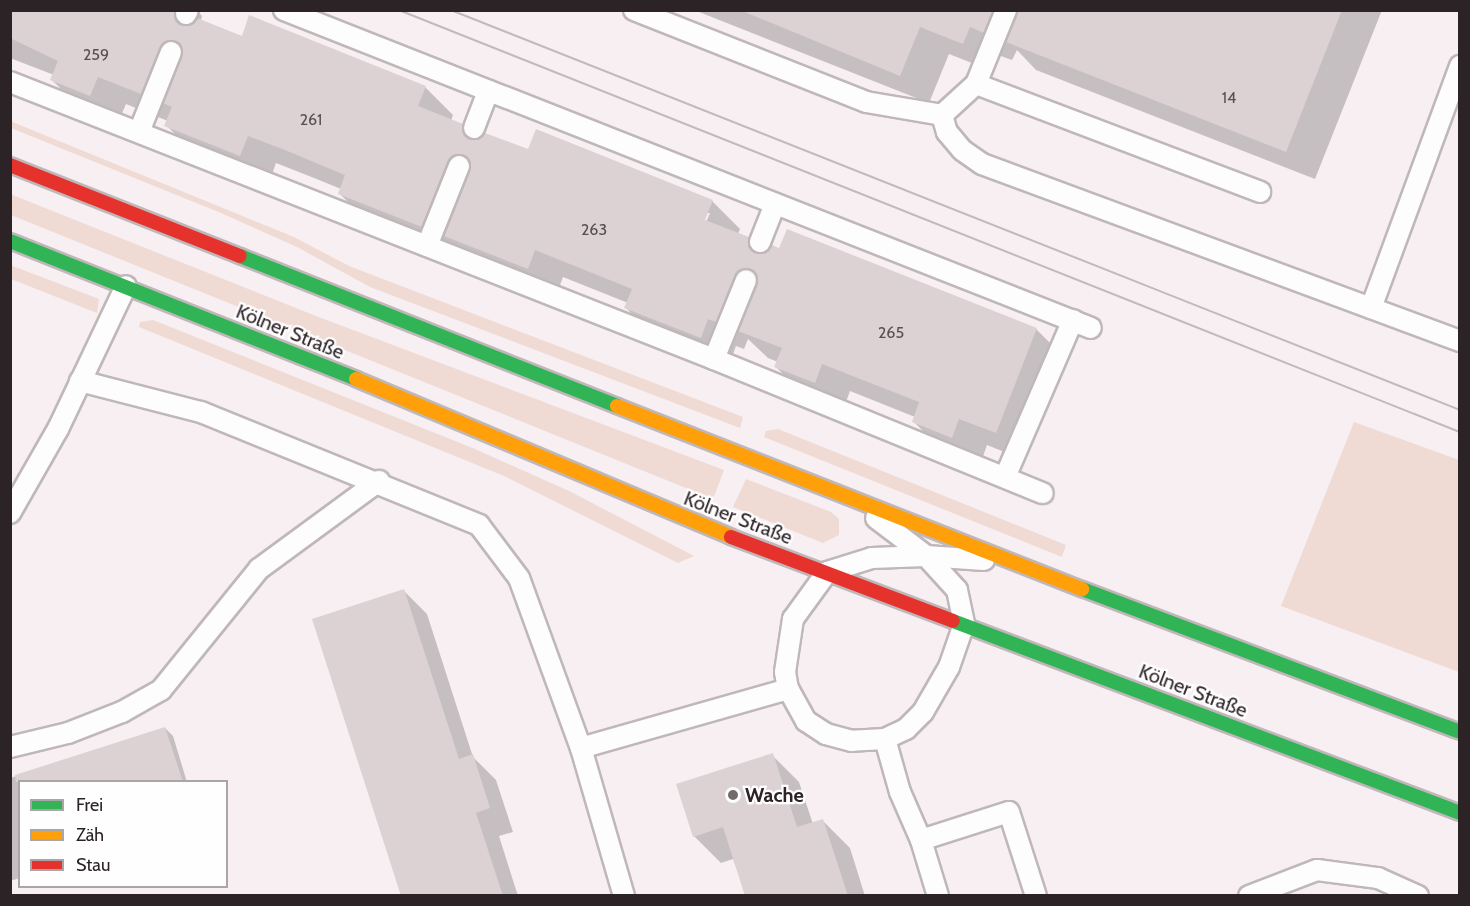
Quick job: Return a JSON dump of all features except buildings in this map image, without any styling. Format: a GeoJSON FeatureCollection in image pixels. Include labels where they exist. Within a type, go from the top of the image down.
{"type":"FeatureCollection","features":[{"type":"Feature","properties":{"kind":"main road"},"geometry":{"type":"LineString","coordinates":[[10,165],[1011,562],[1460,732]]}},
{"type":"Feature","properties":{"kind":"main road","name":"Kölner Straße"},"geometry":{"type":"LineString","coordinates":[[10,241],[126,286],[689,521],[1460,813]]}},
{"type":"Feature","properties":{"kind":"lane"},"geometry":{"type":"LineString","coordinates":[[284,10],[1091,328]]}},
{"type":"Feature","properties":{"kind":"lane"},"geometry":{"type":"LineString","coordinates":[[634,10],[866,102],[942,115]]}},
{"type":"Feature","properties":{"kind":"lane"},"geometry":{"type":"LineString","coordinates":[[942,115],[976,84],[1006,10]]}},
{"type":"Feature","properties":{"kind":"lane"},"geometry":{"type":"LineString","coordinates":[[139,132],[171,52]]}},
{"type":"Feature","properties":{"kind":"lane"},"geometry":{"type":"LineString","coordinates":[[1371,308],[1460,66]]}},
{"type":"Feature","properties":{"kind":"lane"},"geometry":{"type":"LineString","coordinates":[[10,82],[714,359],[1043,493]]}},
{"type":"Feature","properties":{"kind":"lane"},"geometry":{"type":"LineString","coordinates":[[976,84],[1260,192]]}},
{"type":"Feature","properties":{"kind":"lane"},"geometry":{"type":"LineString","coordinates":[[474,128],[488,91]]}},
{"type":"Feature","properties":{"kind":"lane"},"geometry":{"type":"LineString","coordinates":[[942,115],[957,144],[982,164],[1460,341]]}},
{"type":"Feature","properties":{"kind":"lane"},"geometry":{"type":"LineString","coordinates":[[427,246],[459,166]]}},
{"type":"Feature","properties":{"kind":"lane"},"geometry":{"type":"LineString","coordinates":[[760,242],[775,204]]}},
{"type":"Feature","properties":{"kind":"lane"},"geometry":{"type":"LineString","coordinates":[[714,359],[746,280]]}},
{"type":"Feature","properties":{"kind":"lane"},"geometry":{"type":"LineString","coordinates":[[10,513],[80,381],[126,286]]}},
{"type":"Feature","properties":{"kind":"lane"},"geometry":{"type":"LineString","coordinates":[[1005,477],[1073,320]]}},
{"type":"Feature","properties":{"kind":"lane"},"geometry":{"type":"LineString","coordinates":[[80,381],[201,412],[379,481],[479,525],[519,578],[581,748],[624,896]]}},
{"type":"Feature","properties":{"kind":"lane"},"geometry":{"type":"LineString","coordinates":[[10,747],[68,733],[122,712],[161,690],[258,569],[379,481]]}},
{"type":"Feature","properties":{"kind":"lane"},"geometry":{"type":"LineString","coordinates":[[851,499],[926,556],[957,590],[964,624],[949,667],[923,712],[906,729],[885,739],[852,741],[826,734],[806,721],[788,689],[787,644],[793,619],[827,572],[872,558],[926,556],[1011,562]]}},
{"type":"Feature","properties":{"kind":"lane"},"geometry":{"type":"LineString","coordinates":[[581,748],[788,689]]}},
{"type":"Feature","properties":{"kind":"lane"},"geometry":{"type":"LineString","coordinates":[[885,739],[900,792],[921,840],[938,896]]}},
{"type":"Feature","properties":{"kind":"lane"},"geometry":{"type":"LineString","coordinates":[[921,840],[1009,812],[1036,896]]}},
{"type":"Feature","properties":{"kind":"lane"},"geometry":{"type":"LineString","coordinates":[[1249,896],[1317,870],[1378,878],[1418,896]]}},
{"type":"Feature","properties":{"kind":"shaded area"},"geometry":{"type":"Polygon","coordinates":[[[10,121],[294,237],[349,266],[743,417],[740,428],[370,287],[297,247],[221,213],[11,128],[10,121]]]}},
{"type":"Feature","properties":{"kind":"shaded area"},"geometry":{"type":"Polygon","coordinates":[[[10,194],[316,316],[724,470],[713,499],[11,215],[10,194]]]}},
{"type":"Feature","properties":{"kind":"shaded area"},"geometry":{"type":"Polygon","coordinates":[[[10,265],[99,299],[97,313],[11,279],[10,265]]]}},
{"type":"Feature","properties":{"kind":"shaded area"},"geometry":{"type":"Polygon","coordinates":[[[153,320],[475,449],[569,491],[694,556],[678,563],[504,476],[139,327],[140,322],[153,320]]]}},
{"type":"Feature","properties":{"kind":"shaded area"},"geometry":{"type":"Polygon","coordinates":[[[1354,422],[1459,460],[1459,672],[1281,606],[1354,422]]]}},
{"type":"Feature","properties":{"kind":"shaded area"},"geometry":{"type":"Polygon","coordinates":[[[778,429],[1066,545],[1062,557],[764,437],[766,431],[778,429]]]}},
{"type":"Feature","properties":{"kind":"shaded area"},"geometry":{"type":"Polygon","coordinates":[[[746,479],[831,512],[839,519],[839,535],[823,543],[733,507],[746,479]]]}},
{"type":"Feature","properties":{"kind":"tram line"},"geometry":{"type":"LineString","coordinates":[[399,10],[1460,432]]}},
{"type":"Feature","properties":{"kind":"tram line"},"geometry":{"type":"LineString","coordinates":[[451,10],[1460,410]]}},
{"type":"Feature","properties":{"kind":"traffic: fast"},"geometry":{"type":"LineString","coordinates":[[10,241],[356,379]]}},
{"type":"Feature","properties":{"kind":"traffic: fast"},"geometry":{"type":"LineString","coordinates":[[240,256],[617,406]]}},
{"type":"Feature","properties":{"kind":"traffic: fast"},"geometry":{"type":"LineString","coordinates":[[1082,589],[1460,732]]}},
{"type":"Feature","properties":{"kind":"traffic: fast"},"geometry":{"type":"LineString","coordinates":[[953,621],[1460,813]]}},
{"type":"Feature","properties":{"kind":"traffic: slow"},"geometry":{"type":"LineString","coordinates":[[356,379],[731,537]]}},
{"type":"Feature","properties":{"kind":"traffic: slow"},"geometry":{"type":"LineString","coordinates":[[617,406],[1082,589]]}},
{"type":"Feature","properties":{"kind":"traffic: jam"},"geometry":{"type":"LineString","coordinates":[[10,165],[240,256]]}},
{"type":"Feature","properties":{"kind":"traffic: jam"},"geometry":{"type":"LineString","coordinates":[[731,537],[953,621]]}},
{"type":"Feature","properties":{"kind":"place","name":"Wache"},"geometry":{"type":"Point","coordinates":[733,795]}}]}
